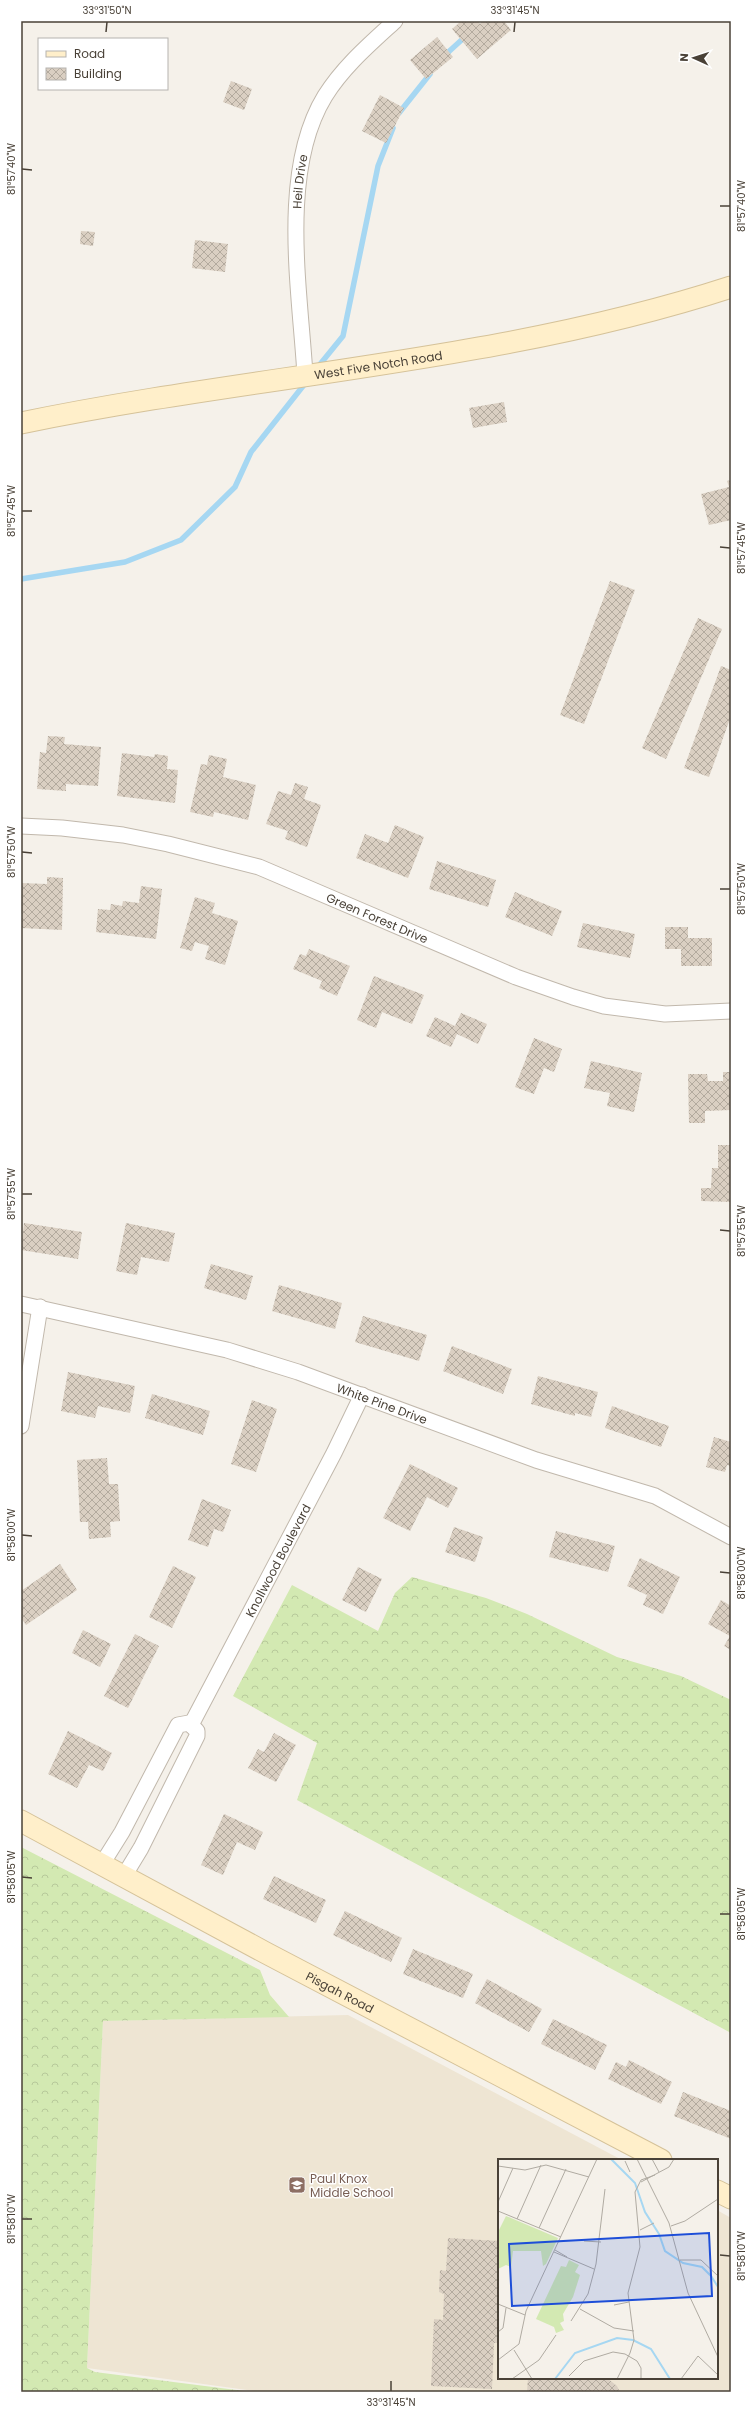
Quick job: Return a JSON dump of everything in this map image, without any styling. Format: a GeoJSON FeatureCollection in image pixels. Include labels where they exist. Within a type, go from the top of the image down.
{"type":"FeatureCollection","features":[{"type":"Feature","properties":{"kind":"street","name":"Heil Drive"},"geometry":{"type":"LineString","coordinates":[[305,375],[296,242],[298,181],[306,137],[325,96],[337,78],[353,60],[395,21]]}},
{"type":"Feature","properties":{"kind":"street","name":"West Five Notch Road"},"geometry":{"type":"LineString","coordinates":[[21,423],[132,402],[305,375],[542,335],[648,311],[731,287]]}},
{"type":"Feature","properties":{"kind":"street","name":"Green Forest Drive"},"geometry":{"type":"LineString","coordinates":[[21,826],[62,828],[123,835],[175,845],[252,865],[516,977],[604,1006],[665,1014],[731,1011]]}},
{"type":"Feature","properties":{"kind":"street","name":"White Pine Drive"},"geometry":{"type":"LineString","coordinates":[[21,1304],[227,1350],[362,1395],[536,1460],[655,1496],[731,1537]]}},
{"type":"Feature","properties":{"kind":"street"},"geometry":{"type":"LineString","coordinates":[[21,1426],[40,1308]]}},
{"type":"Feature","properties":{"kind":"street","name":"Knollwood Boulevard"},"geometry":{"type":"LineString","coordinates":[[191,1725],[334,1453],[362,1395]]}},
{"type":"Feature","properties":{"kind":"street"},"geometry":{"type":"LineString","coordinates":[[102,1864],[122,1832],[178,1725],[183,1723],[191,1725],[197,1731],[198,1736],[124,1876]]}},
{"type":"Feature","properties":{"kind":"street","name":"Pisgah Road"},"geometry":{"type":"LineString","coordinates":[[21,1820],[266,1953],[659,2159]]}},
{"type":"Feature","properties":{"kind":"street"},"geometry":{"type":"LineString","coordinates":[[718,2192],[731,2198]]}},
{"type":"Feature","properties":{"kind":"shaded area","name":"Paul Knox Middle School"},"geometry":{"type":"Polygon","coordinates":[[[348,2015],[620,2159],[498,2159],[498,2379],[718,2379],[718,2211],[731,2218],[731,2392],[262,2392],[87,2368],[103,2021],[348,2015]]]}},
{"type":"Feature","properties":{"kind":"green space"},"geometry":{"type":"Polygon","coordinates":[[[412,1577],[486,1598],[527,1614],[617,1657],[681,1676],[731,1700],[731,2033],[297,1800],[317,1743],[233,1696],[292,1585],[378,1631],[395,1593],[412,1577]]]}},
{"type":"Feature","properties":{"kind":"green space"},"geometry":{"type":"Polygon","coordinates":[[[21,1847],[260,1970],[270,1995],[289,2017],[103,2021],[87,2368],[95,2372],[252,2392],[21,2392],[21,1847]]]}},
{"type":"Feature","properties":{"kind":"building"},"geometry":{"type":"Polygon","coordinates":[[[461,21],[477,21],[480,24],[483,21],[504,21],[511,30],[477,59],[452,29],[461,21]]]}},
{"type":"Feature","properties":{"kind":"building"},"geometry":{"type":"Polygon","coordinates":[[[437,37],[453,57],[426,79],[410,60],[437,37]]]}},
{"type":"Feature","properties":{"kind":"building"},"geometry":{"type":"Polygon","coordinates":[[[231,81],[252,89],[244,110],[223,102],[231,81]]]}},
{"type":"Feature","properties":{"kind":"building"},"geometry":{"type":"Polygon","coordinates":[[[380,95],[404,108],[386,143],[362,131],[380,95]]]}},
{"type":"Feature","properties":{"kind":"building"},"geometry":{"type":"Polygon","coordinates":[[[81,231],[95,232],[93,246],[80,244],[81,231]]]}},
{"type":"Feature","properties":{"kind":"building"},"geometry":{"type":"Polygon","coordinates":[[[195,240],[228,244],[225,272],[192,268],[195,240]]]}},
{"type":"Feature","properties":{"kind":"building"},"geometry":{"type":"Polygon","coordinates":[[[504,402],[507,422],[473,428],[469,408],[504,402]]]}},
{"type":"Feature","properties":{"kind":"building"},"geometry":{"type":"Polygon","coordinates":[[[731,480],[731,520],[709,525],[701,494],[729,487],[727,481],[731,480]]]}},
{"type":"Feature","properties":{"kind":"building"},"geometry":{"type":"Polygon","coordinates":[[[610,581],[635,590],[584,724],[560,715],[610,581]]]}},
{"type":"Feature","properties":{"kind":"building"},"geometry":{"type":"Polygon","coordinates":[[[698,618],[722,629],[666,759],[642,748],[698,618]]]}},
{"type":"Feature","properties":{"kind":"building"},"geometry":{"type":"Polygon","coordinates":[[[721,666],[731,670],[731,716],[709,777],[684,768],[721,666]]]}},
{"type":"Feature","properties":{"kind":"building"},"geometry":{"type":"Polygon","coordinates":[[[48,736],[65,737],[64,744],[101,747],[98,786],[66,784],[66,791],[37,789],[40,752],[46,753],[48,736]]]}},
{"type":"Feature","properties":{"kind":"building"},"geometry":{"type":"Polygon","coordinates":[[[122,753],[154,757],[155,754],[168,756],[167,769],[178,770],[175,803],[117,796],[122,753]]]}},
{"type":"Feature","properties":{"kind":"building"},"geometry":{"type":"Polygon","coordinates":[[[209,755],[227,759],[223,777],[256,785],[248,820],[214,812],[213,817],[190,812],[201,764],[207,765],[209,755]]]}},
{"type":"Feature","properties":{"kind":"building"},"geometry":{"type":"Polygon","coordinates":[[[295,783],[308,787],[304,799],[321,805],[307,847],[285,839],[288,831],[266,824],[278,791],[291,795],[295,783]]]}},
{"type":"Feature","properties":{"kind":"building"},"geometry":{"type":"Polygon","coordinates":[[[395,825],[424,837],[408,878],[356,858],[365,834],[388,843],[395,825]]]}},
{"type":"Feature","properties":{"kind":"building"},"geometry":{"type":"Polygon","coordinates":[[[437,861],[496,880],[488,907],[429,889],[437,861]]]}},
{"type":"Feature","properties":{"kind":"building"},"geometry":{"type":"Polygon","coordinates":[[[47,877],[63,878],[62,930],[21,928],[21,883],[47,884],[47,877]]]}},
{"type":"Feature","properties":{"kind":"building"},"geometry":{"type":"Polygon","coordinates":[[[141,886],[162,889],[156,939],[96,932],[98,909],[110,910],[111,904],[122,906],[123,901],[139,903],[141,886]]]}},
{"type":"Feature","properties":{"kind":"building"},"geometry":{"type":"Polygon","coordinates":[[[515,892],[562,911],[552,936],[505,917],[515,892]]]}},
{"type":"Feature","properties":{"kind":"building"},"geometry":{"type":"Polygon","coordinates":[[[195,897],[215,903],[212,913],[238,921],[225,965],[205,959],[209,946],[195,942],[192,951],[180,948],[195,897]]]}},
{"type":"Feature","properties":{"kind":"building"},"geometry":{"type":"Polygon","coordinates":[[[583,923],[635,934],[630,958],[577,947],[583,923]]]}},
{"type":"Feature","properties":{"kind":"building"},"geometry":{"type":"Polygon","coordinates":[[[665,927],[688,927],[688,938],[712,938],[712,966],[681,966],[681,949],[665,949],[665,927]]]}},
{"type":"Feature","properties":{"kind":"building"},"geometry":{"type":"Polygon","coordinates":[[[309,949],[350,966],[337,996],[319,988],[322,981],[293,969],[300,954],[306,956],[309,949]]]}},
{"type":"Feature","properties":{"kind":"building"},"geometry":{"type":"Polygon","coordinates":[[[374,976],[424,995],[412,1024],[382,1012],[376,1028],[357,1020],[374,976]]]}},
{"type":"Feature","properties":{"kind":"building"},"geometry":{"type":"Polygon","coordinates":[[[461,1013],[487,1024],[478,1044],[457,1034],[451,1047],[426,1036],[435,1017],[455,1026],[461,1013]]]}},
{"type":"Feature","properties":{"kind":"building"},"geometry":{"type":"Polygon","coordinates":[[[534,1038],[562,1049],[554,1072],[544,1068],[534,1094],[515,1087],[534,1038]]]}},
{"type":"Feature","properties":{"kind":"building"},"geometry":{"type":"Polygon","coordinates":[[[591,1061],[642,1073],[634,1112],[607,1106],[610,1093],[584,1088],[591,1061]]]}},
{"type":"Feature","properties":{"kind":"building"},"geometry":{"type":"Polygon","coordinates":[[[723,1072],[731,1072],[731,1110],[705,1111],[705,1123],[689,1123],[688,1074],[707,1074],[708,1081],[723,1081],[723,1072]]]}},
{"type":"Feature","properties":{"kind":"building"},"geometry":{"type":"Polygon","coordinates":[[[718,1145],[731,1145],[731,1202],[701,1201],[701,1188],[711,1188],[712,1168],[718,1168],[718,1145]]]}},
{"type":"Feature","properties":{"kind":"building"},"geometry":{"type":"Polygon","coordinates":[[[24,1223],[82,1232],[78,1259],[21,1250],[24,1223]]]}},
{"type":"Feature","properties":{"kind":"building"},"geometry":{"type":"Polygon","coordinates":[[[126,1223],[175,1233],[169,1262],[141,1257],[137,1275],[116,1271],[126,1223]]]}},
{"type":"Feature","properties":{"kind":"building"},"geometry":{"type":"Polygon","coordinates":[[[211,1264],[253,1276],[246,1300],[204,1288],[211,1264]]]}},
{"type":"Feature","properties":{"kind":"building"},"geometry":{"type":"Polygon","coordinates":[[[279,1285],[342,1303],[335,1329],[272,1311],[279,1285]]]}},
{"type":"Feature","properties":{"kind":"building"},"geometry":{"type":"Polygon","coordinates":[[[363,1316],[427,1335],[419,1361],[355,1342],[363,1316]]]}},
{"type":"Feature","properties":{"kind":"building"},"geometry":{"type":"Polygon","coordinates":[[[452,1346],[512,1369],[503,1394],[443,1371],[452,1346]]]}},
{"type":"Feature","properties":{"kind":"building"},"geometry":{"type":"Polygon","coordinates":[[[68,1372],[135,1386],[130,1413],[98,1406],[95,1418],[61,1411],[68,1372]]]}},
{"type":"Feature","properties":{"kind":"building"},"geometry":{"type":"Polygon","coordinates":[[[538,1376],[598,1392],[591,1417],[575,1413],[575,1416],[531,1404],[538,1376]]]}},
{"type":"Feature","properties":{"kind":"building"},"geometry":{"type":"Polygon","coordinates":[[[152,1394],[210,1411],[203,1435],[145,1418],[152,1394]]]}},
{"type":"Feature","properties":{"kind":"building"},"geometry":{"type":"Polygon","coordinates":[[[252,1400],[277,1409],[256,1472],[231,1464],[252,1400]]]}},
{"type":"Feature","properties":{"kind":"building"},"geometry":{"type":"Polygon","coordinates":[[[612,1406],[669,1426],[661,1447],[605,1428],[612,1406]]]}},
{"type":"Feature","properties":{"kind":"building"},"geometry":{"type":"Polygon","coordinates":[[[714,1437],[731,1442],[731,1466],[727,1465],[725,1472],[706,1467],[714,1437]]]}},
{"type":"Feature","properties":{"kind":"building"},"geometry":{"type":"Polygon","coordinates":[[[107,1458],[109,1484],[118,1484],[120,1521],[110,1522],[111,1537],[89,1539],[88,1522],[80,1522],[77,1460],[107,1458]]]}},
{"type":"Feature","properties":{"kind":"building"},"geometry":{"type":"Polygon","coordinates":[[[410,1464],[458,1488],[448,1508],[427,1497],[410,1531],[383,1518],[410,1464]]]}},
{"type":"Feature","properties":{"kind":"building"},"geometry":{"type":"Polygon","coordinates":[[[202,1499],[231,1510],[223,1532],[214,1529],[208,1547],[188,1540],[202,1499]]]}},
{"type":"Feature","properties":{"kind":"building"},"geometry":{"type":"Polygon","coordinates":[[[454,1527],[483,1537],[475,1562],[445,1552],[454,1527]]]}},
{"type":"Feature","properties":{"kind":"building"},"geometry":{"type":"Polygon","coordinates":[[[556,1531],[615,1546],[608,1572],[549,1557],[556,1531]]]}},
{"type":"Feature","properties":{"kind":"building"},"geometry":{"type":"Polygon","coordinates":[[[640,1558],[680,1577],[663,1614],[643,1605],[647,1595],[627,1586],[640,1558]]]}},
{"type":"Feature","properties":{"kind":"building"},"geometry":{"type":"Polygon","coordinates":[[[60,1564],[77,1590],[26,1625],[21,1618],[21,1591],[60,1564]]]}},
{"type":"Feature","properties":{"kind":"building"},"geometry":{"type":"Polygon","coordinates":[[[173,1566],[196,1577],[172,1628],[149,1617],[173,1566]]]}},
{"type":"Feature","properties":{"kind":"building"},"geometry":{"type":"Polygon","coordinates":[[[358,1567],[382,1579],[366,1612],[342,1600],[358,1567]]]}},
{"type":"Feature","properties":{"kind":"building"},"geometry":{"type":"Polygon","coordinates":[[[721,1600],[731,1606],[731,1650],[724,1646],[730,1636],[708,1624],[721,1600]]]}},
{"type":"Feature","properties":{"kind":"building"},"geometry":{"type":"Polygon","coordinates":[[[83,1630],[111,1644],[100,1667],[72,1653],[83,1630]]]}},
{"type":"Feature","properties":{"kind":"building"},"geometry":{"type":"Polygon","coordinates":[[[135,1634],[159,1646],[128,1708],[104,1696],[135,1634]]]}},
{"type":"Feature","properties":{"kind":"building"},"geometry":{"type":"Polygon","coordinates":[[[68,1731],[112,1753],[103,1771],[89,1765],[77,1788],[48,1774],[68,1731]]]}},
{"type":"Feature","properties":{"kind":"building"},"geometry":{"type":"Polygon","coordinates":[[[274,1733],[296,1745],[276,1782],[248,1768],[258,1749],[264,1752],[274,1733]]]}},
{"type":"Feature","properties":{"kind":"building"},"geometry":{"type":"Polygon","coordinates":[[[224,1814],[263,1832],[255,1850],[237,1842],[223,1875],[201,1865],[224,1814]]]}},
{"type":"Feature","properties":{"kind":"building"},"geometry":{"type":"Polygon","coordinates":[[[274,1876],[326,1900],[316,1923],[263,1899],[274,1876]]]}},
{"type":"Feature","properties":{"kind":"building"},"geometry":{"type":"Polygon","coordinates":[[[345,1911],[402,1938],[391,1962],[333,1935],[345,1911]]]}},
{"type":"Feature","properties":{"kind":"building"},"geometry":{"type":"Polygon","coordinates":[[[413,1949],[473,1974],[463,1998],[403,1974],[413,1949]]]}},
{"type":"Feature","properties":{"kind":"building"},"geometry":{"type":"Polygon","coordinates":[[[487,1979],[542,2009],[529,2032],[475,2003],[487,1979]]]}},
{"type":"Feature","properties":{"kind":"building"},"geometry":{"type":"Polygon","coordinates":[[[553,2019],[607,2045],[595,2070],[541,2044],[553,2019]]]}},
{"type":"Feature","properties":{"kind":"building"},"geometry":{"type":"Polygon","coordinates":[[[629,2060],[672,2082],[661,2104],[608,2079],[616,2062],[626,2067],[629,2060]]]}},
{"type":"Feature","properties":{"kind":"building"},"geometry":{"type":"Polygon","coordinates":[[[683,2092],[731,2111],[731,2139],[674,2116],[683,2092]]]}},
{"type":"Feature","properties":{"kind":"building"},"geometry":{"type":"Polygon","coordinates":[[[448,2238],[498,2241],[498,2343],[494,2343],[492,2389],[431,2386],[434,2319],[443,2320],[444,2294],[439,2292],[440,2270],[446,2271],[448,2238]]]}},
{"type":"Feature","properties":{"kind":"building"},"geometry":{"type":"Polygon","coordinates":[[[528,2379],[608,2379],[617,2386],[620,2392],[527,2392],[528,2379]]]}},
{"type":"Feature","properties":{"kind":"waterway"},"geometry":{"type":"LineString","coordinates":[[444,56],[467,35]]}},
{"type":"Feature","properties":{"kind":"waterway"},"geometry":{"type":"LineString","coordinates":[[399,113],[430,74]]}},
{"type":"Feature","properties":{"kind":"waterway"},"geometry":{"type":"LineString","coordinates":[[317,368],[343,336],[378,166],[393,128]]}},
{"type":"Feature","properties":{"kind":"waterway"},"geometry":{"type":"LineString","coordinates":[[21,579],[125,562],[181,540],[235,487],[251,452],[307,381]]}},
{"type":"Feature","properties":{"kind":"place","name":"Paul Knox Middle School"},"geometry":{"type":"Point","coordinates":[297,2185]}}]}
